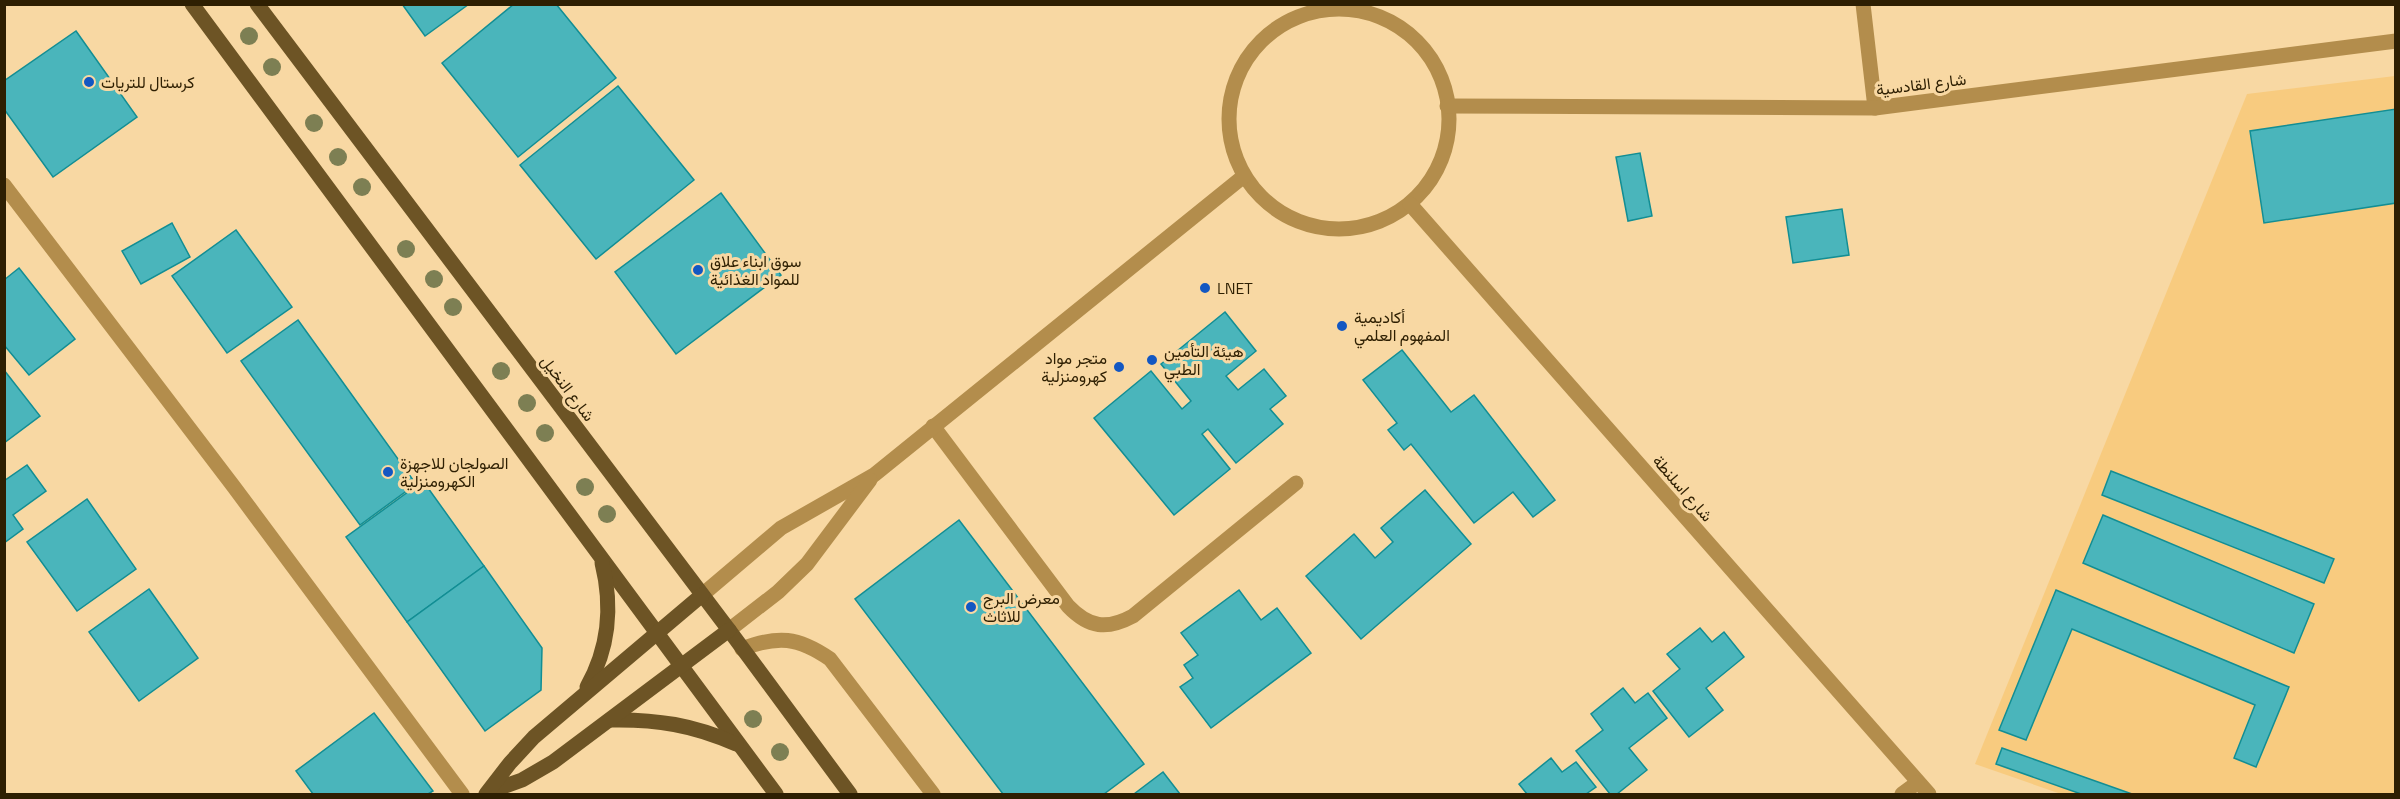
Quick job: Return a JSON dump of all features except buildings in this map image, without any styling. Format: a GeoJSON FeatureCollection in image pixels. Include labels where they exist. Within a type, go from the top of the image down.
{"type":"FeatureCollection","features":[{"type":"Feature","properties":{"kind":"main road"},"geometry":{"type":"LineString","coordinates":[[192,4],[776,795]]}},
{"type":"Feature","properties":{"kind":"main road","name":"شارع النخيل"},"geometry":{"type":"LineString","coordinates":[[256,4],[729,630],[850,795]]}},
{"type":"Feature","properties":{"kind":"main road"},"geometry":{"type":"LineString","coordinates":[[582,696],[596,670],[605,643],[609,614],[608,586],[601,557]]}},
{"type":"Feature","properties":{"kind":"main road"},"geometry":{"type":"LineString","coordinates":[[490,793],[520,750],[702,595]]}},
{"type":"Feature","properties":{"kind":"main road"},"geometry":{"type":"LineString","coordinates":[[490,793],[537,772],[682,667],[729,630]]}},
{"type":"Feature","properties":{"kind":"main road"},"geometry":{"type":"LineString","coordinates":[[610,720],[643,719],[676,723],[708,731],[738,744]]}},
{"type":"Feature","properties":{"kind":"street"},"geometry":{"type":"LineString","coordinates":[[1863,4],[1875,108]]}},
{"type":"Feature","properties":{"kind":"street"},"geometry":{"type":"LineString","coordinates":[[1313,8],[1366,13],[1391,22],[1405,32],[1429,57],[1442,81],[1448,106],[1449,128],[1444,150],[1437,170],[1425,188],[1410,204],[1388,219],[1361,228],[1335,230],[1307,225],[1282,214],[1261,197],[1244,176],[1232,148],[1228,119],[1232,89],[1244,62],[1263,39],[1286,22],[1313,8]]}},
{"type":"Feature","properties":{"kind":"street","name":"شارع القادسية"},"geometry":{"type":"LineString","coordinates":[[1448,106],[1875,108],[2396,41]]}},
{"type":"Feature","properties":{"kind":"street"},"geometry":{"type":"LineString","coordinates":[[702,595],[781,528],[874,475],[1244,176]]}},
{"type":"Feature","properties":{"kind":"street"},"geometry":{"type":"LineString","coordinates":[[5,187],[234,487],[462,795]]}},
{"type":"Feature","properties":{"kind":"street","name":"شارع اسلنطة"},"geometry":{"type":"LineString","coordinates":[[1410,204],[1929,795]]}},
{"type":"Feature","properties":{"kind":"street"},"geometry":{"type":"LineString","coordinates":[[933,426],[1068,606],[1078,617],[1092,624],[1106,626],[1120,623],[1133,616],[1296,483]]}},
{"type":"Feature","properties":{"kind":"street"},"geometry":{"type":"LineString","coordinates":[[729,630],[778,592],[807,564],[874,475]]}},
{"type":"Feature","properties":{"kind":"street"},"geometry":{"type":"LineString","coordinates":[[742,649],[764,641],[788,640],[811,645],[830,659],[933,795]]}},
{"type":"Feature","properties":{"kind":"street"},"geometry":{"type":"LineString","coordinates":[[1902,795],[1917,783]]}},
{"type":"Feature","properties":{"kind":"shaded area"},"geometry":{"type":"Polygon","coordinates":[[[2395,76],[2395,794],[2061,794],[1975,764],[2247,94],[2395,76]]]}},
{"type":"Feature","properties":{"kind":"place","name":"كرستال للتريات"},"geometry":{"type":"Point","coordinates":[89,82]}},
{"type":"Feature","properties":{"kind":"place","name":"سوق ابناء علاق للمواد الغذائية"},"geometry":{"type":"Point","coordinates":[698,270]}},
{"type":"Feature","properties":{"kind":"place","name":"LNET"},"geometry":{"type":"Point","coordinates":[1205,288]}},
{"type":"Feature","properties":{"kind":"place","name":"أكاديمية المفهوم العلمي"},"geometry":{"type":"Point","coordinates":[1342,326]}},
{"type":"Feature","properties":{"kind":"place","name":"هيئة التأمين الطبي"},"geometry":{"type":"Point","coordinates":[1152,360]}},
{"type":"Feature","properties":{"kind":"place","name":"متجر مواد كهرومنزلية"},"geometry":{"type":"Point","coordinates":[1119,367]}},
{"type":"Feature","properties":{"kind":"place","name":"الصولجان للاجهزة الكهرومنزلية"},"geometry":{"type":"Point","coordinates":[388,472]}},
{"type":"Feature","properties":{"kind":"place","name":"معرض البرج للاثاث"},"geometry":{"type":"Point","coordinates":[971,607]}}]}
